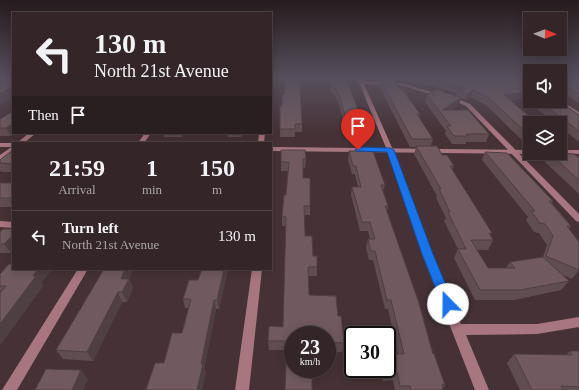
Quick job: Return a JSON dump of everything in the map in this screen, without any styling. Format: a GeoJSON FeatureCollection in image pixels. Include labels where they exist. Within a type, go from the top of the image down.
{"type":"FeatureCollection","features":[{"type":"Feature","properties":{"kind":"street"},"geometry":{"type":"LineString","coordinates":[[367,96],[390,150],[427,254],[482,390]]}},
{"type":"Feature","properties":{"kind":"street"},"geometry":{"type":"LineString","coordinates":[[445,96],[468,105],[579,219]]}},
{"type":"Feature","properties":{"kind":"street"},"geometry":{"type":"LineString","coordinates":[[567,106],[579,114]]}},
{"type":"Feature","properties":{"kind":"street"},"geometry":{"type":"LineString","coordinates":[[21,142],[32,134]]}},
{"type":"Feature","properties":{"kind":"street"},"geometry":{"type":"LineString","coordinates":[[0,145],[12,145]]}},
{"type":"Feature","properties":{"kind":"street"},"geometry":{"type":"LineString","coordinates":[[272,148],[523,152]]}},
{"type":"Feature","properties":{"kind":"street"},"geometry":{"type":"LineString","coordinates":[[0,159],[12,149]]}},
{"type":"Feature","properties":{"kind":"street"},"geometry":{"type":"LineString","coordinates":[[567,152],[579,152]]}},
{"type":"Feature","properties":{"kind":"street"},"geometry":{"type":"LineString","coordinates":[[0,224],[12,225]]}},
{"type":"Feature","properties":{"kind":"street"},"geometry":{"type":"LineString","coordinates":[[9,390],[82,270]]}},
{"type":"Feature","properties":{"kind":"street"},"geometry":{"type":"LineString","coordinates":[[242,390],[257,270]]}},
{"type":"Feature","properties":{"kind":"street"},"geometry":{"type":"LineString","coordinates":[[458,330],[537,329],[579,322]]}},
{"type":"Feature","properties":{"kind":"building"},"geometry":{"type":"Polygon","coordinates":[[[282,96],[301,96],[302,124],[295,124],[295,129],[280,129],[280,106],[282,106],[282,96]]]}},
{"type":"Feature","properties":{"kind":"building"},"geometry":{"type":"Polygon","coordinates":[[[340,96],[353,96],[366,130],[349,130],[340,96]]]}},
{"type":"Feature","properties":{"kind":"building"},"geometry":{"type":"Polygon","coordinates":[[[389,96],[407,96],[420,114],[417,114],[433,139],[412,139],[389,96]]]}},
{"type":"Feature","properties":{"kind":"building"},"geometry":{"type":"Polygon","coordinates":[[[428,96],[456,96],[461,98],[442,110],[468,110],[489,134],[466,134],[468,136],[454,136],[447,126],[451,126],[428,96]]]}},
{"type":"Feature","properties":{"kind":"building"},"geometry":{"type":"Polygon","coordinates":[[[485,96],[505,96],[529,116],[523,116],[523,129],[485,96]]]}},
{"type":"Feature","properties":{"kind":"building"},"geometry":{"type":"Polygon","coordinates":[[[567,107],[579,115],[579,131],[567,122],[567,116],[559,116],[548,108],[567,107]]]}},
{"type":"Feature","properties":{"kind":"building"},"geometry":{"type":"Polygon","coordinates":[[[12,112],[12,124],[6,128],[0,128],[0,119],[12,112]]]}},
{"type":"Feature","properties":{"kind":"building"},"geometry":{"type":"Polygon","coordinates":[[[416,146],[437,146],[442,155],[447,155],[454,166],[450,166],[492,233],[489,233],[493,240],[471,240],[488,268],[515,268],[510,262],[543,257],[569,281],[520,290],[480,290],[458,249],[466,249],[448,212],[450,212],[439,189],[441,189],[416,146]]]}},
{"type":"Feature","properties":{"kind":"building"},"geometry":{"type":"Polygon","coordinates":[[[281,150],[305,150],[306,159],[303,159],[303,178],[310,178],[310,206],[304,206],[305,236],[312,236],[313,256],[317,256],[317,267],[308,267],[309,295],[336,296],[338,316],[341,316],[344,343],[336,343],[336,326],[284,326],[284,341],[268,341],[269,326],[283,327],[286,217],[282,216],[284,195],[286,195],[289,162],[281,162],[281,150]]]}},
{"type":"Feature","properties":{"kind":"building"},"geometry":{"type":"Polygon","coordinates":[[[12,151],[12,164],[0,163],[0,160],[12,151]]]}},
{"type":"Feature","properties":{"kind":"building"},"geometry":{"type":"Polygon","coordinates":[[[349,151],[373,151],[385,185],[381,185],[388,206],[385,206],[418,300],[433,354],[445,385],[442,384],[443,390],[411,390],[410,386],[400,386],[396,372],[396,354],[404,354],[391,300],[387,300],[375,251],[371,251],[368,239],[375,239],[370,222],[362,222],[352,187],[361,187],[356,166],[353,166],[349,151]]]}},
{"type":"Feature","properties":{"kind":"building"},"geometry":{"type":"Polygon","coordinates":[[[485,152],[507,153],[553,201],[549,201],[571,226],[567,226],[579,242],[579,270],[546,256],[553,236],[545,224],[540,223],[531,211],[535,211],[485,152]]]}},
{"type":"Feature","properties":{"kind":"building"},"geometry":{"type":"Polygon","coordinates":[[[567,154],[574,154],[579,158],[579,180],[557,160],[567,160],[567,154]]]}},
{"type":"Feature","properties":{"kind":"building"},"geometry":{"type":"Polygon","coordinates":[[[0,183],[12,183],[12,198],[0,198],[0,183]]]}},
{"type":"Feature","properties":{"kind":"building"},"geometry":{"type":"Polygon","coordinates":[[[3,229],[12,229],[12,236],[4,244],[0,244],[0,232],[3,229]]]}},
{"type":"Feature","properties":{"kind":"building"},"geometry":{"type":"Polygon","coordinates":[[[9,264],[12,264],[12,270],[37,270],[33,276],[36,276],[0,324],[0,293],[6,286],[0,286],[0,274],[9,264]]]}},
{"type":"Feature","properties":{"kind":"building"},"geometry":{"type":"Polygon","coordinates":[[[103,270],[125,270],[121,279],[129,279],[122,292],[118,292],[87,352],[56,350],[103,270]]]}},
{"type":"Feature","properties":{"kind":"building"},"geometry":{"type":"Polygon","coordinates":[[[202,270],[224,270],[217,300],[214,300],[197,390],[146,390],[155,363],[164,363],[172,333],[182,333],[191,299],[183,299],[189,280],[198,280],[202,270]]]}},
{"type":"Feature","properties":{"kind":"building"},"geometry":{"type":"Polygon","coordinates":[[[570,351],[579,351],[579,387],[561,386],[563,390],[532,390],[514,354],[572,355],[570,351]]]}},
{"type":"Feature","properties":{"kind":"building"},"geometry":{"type":"Polygon","coordinates":[[[46,369],[81,370],[72,390],[35,390],[46,369]]]}},
{"type":"Feature","properties":{"kind":"building"},"geometry":{"type":"Polygon","coordinates":[[[285,378],[312,378],[312,390],[285,390],[285,378]]]}},
{"type":"Feature","properties":{"kind":"route"},"geometry":{"type":"LineString","coordinates":[[358,150],[390,150],[427,254],[448,304]]}}]}
